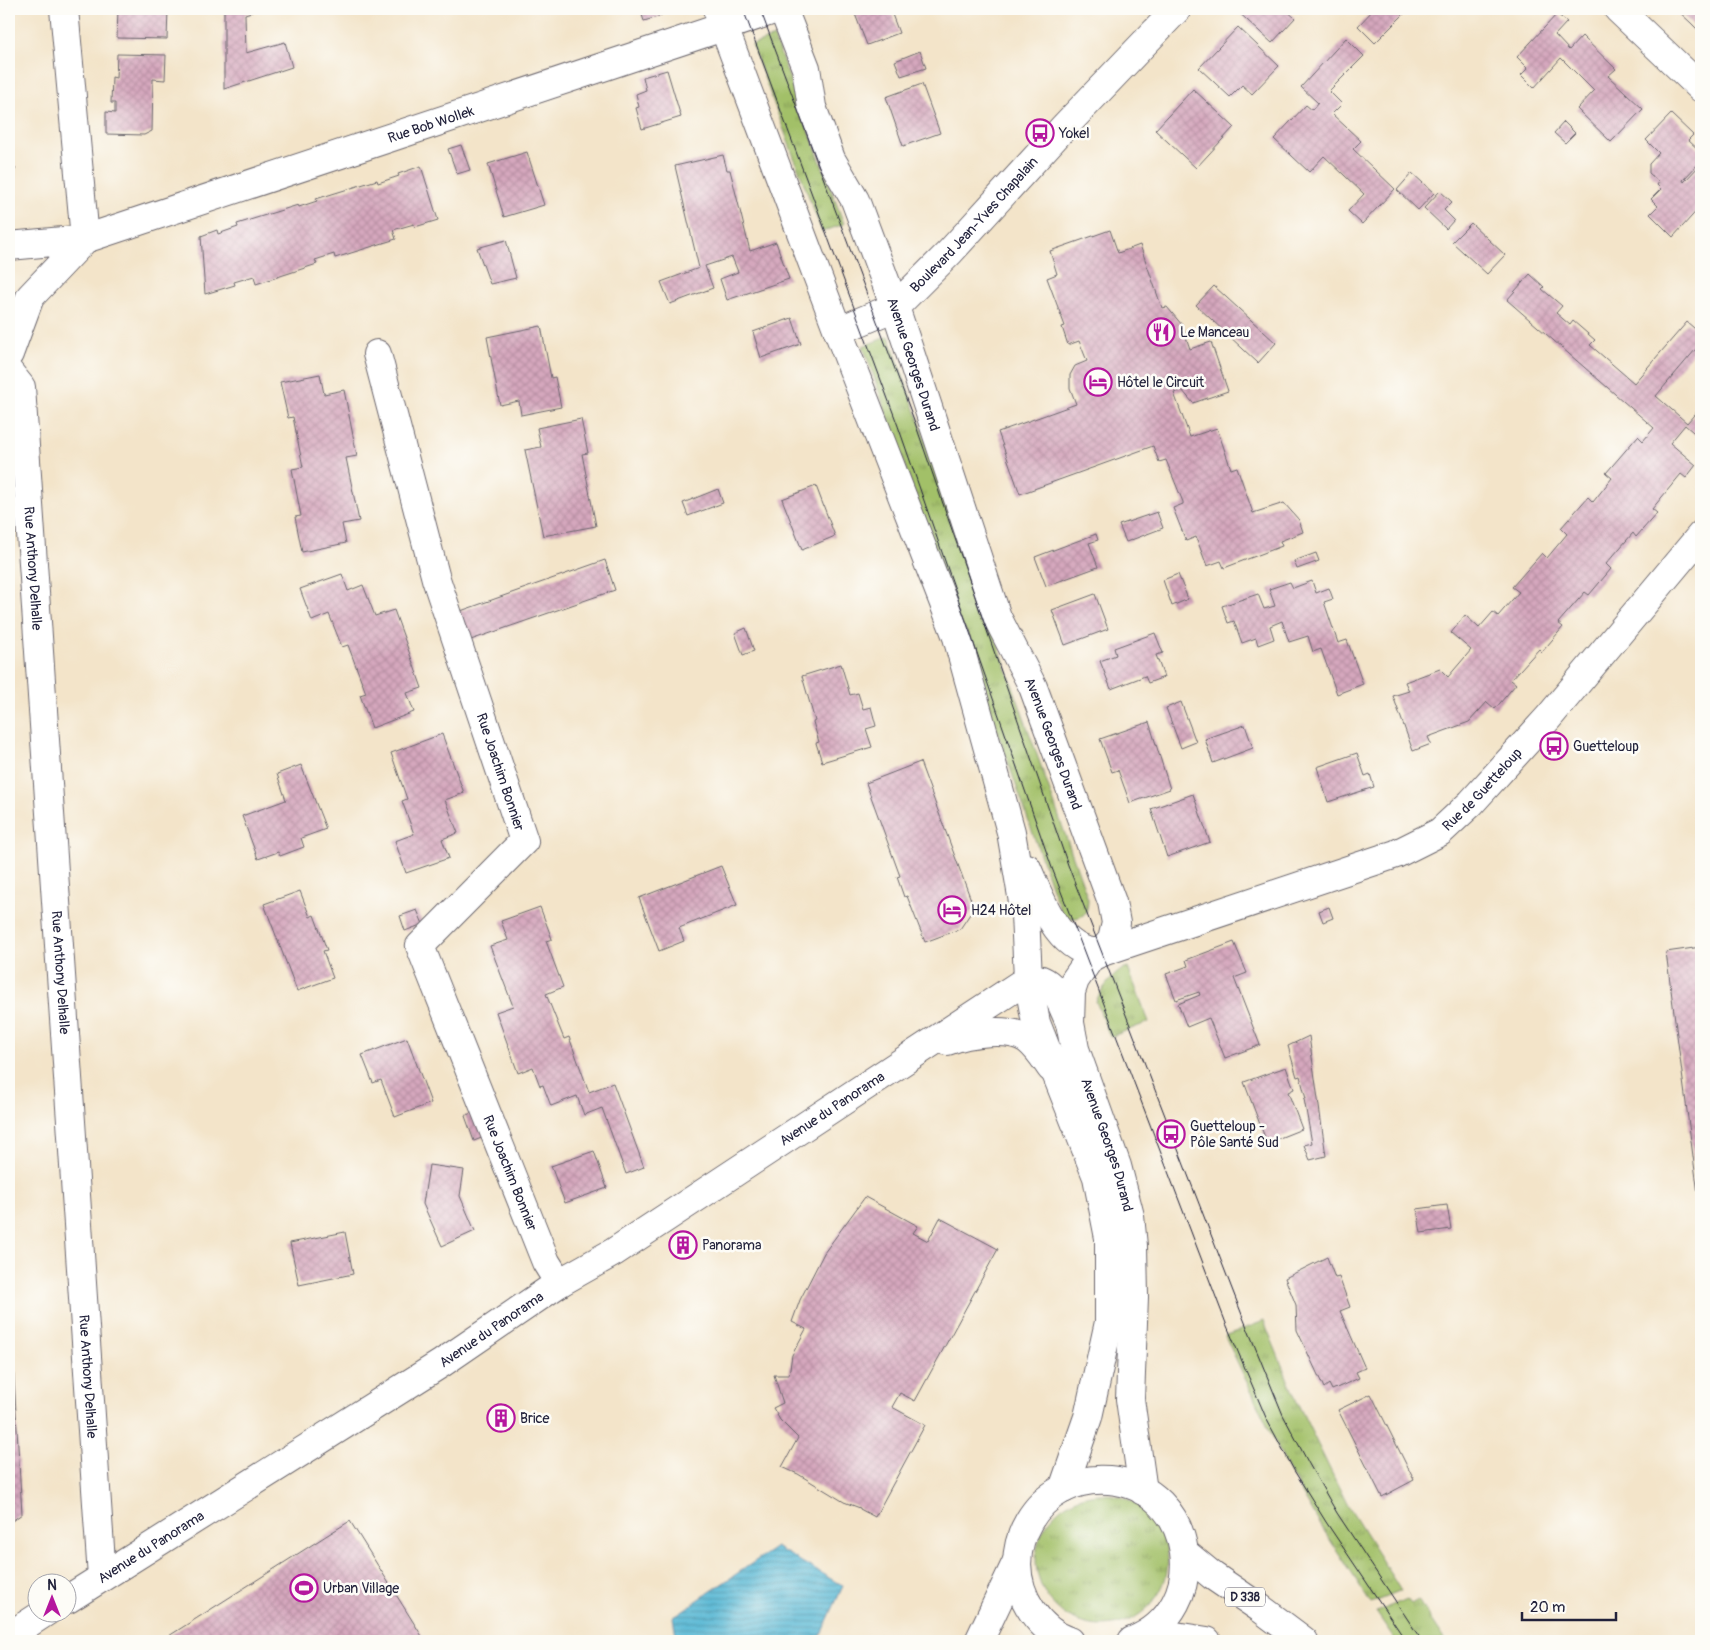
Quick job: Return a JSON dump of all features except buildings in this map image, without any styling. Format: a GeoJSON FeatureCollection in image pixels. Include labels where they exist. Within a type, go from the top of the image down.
{"type":"FeatureCollection","features":[{"type":"Feature","properties":{"kind":"main road"},"geometry":{"type":"LineString","coordinates":[[9,246],[85,239],[64,9]]}},
{"type":"Feature","properties":{"kind":"main road","name":"Rue Bob Wollek"},"geometry":{"type":"LineString","coordinates":[[9,354],[30,297],[85,239],[721,17],[777,9]]}},
{"type":"Feature","properties":{"kind":"main road","name":"Avenue Georges Durand"},"geometry":{"type":"LineString","coordinates":[[783,9],[806,68],[812,107],[832,159],[855,200],[895,307],[997,617],[1033,686],[1112,902],[1115,916],[1115,931],[1112,940],[1102,952],[1091,957],[1075,980],[1071,992],[1070,1023],[1075,1049],[1117,1166],[1130,1216],[1133,1246],[1134,1297],[1130,1400],[1143,1491]]}},
{"type":"Feature","properties":{"kind":"main road","name":"Boulevard Jean-Yves Chapalain"},"geometry":{"type":"LineString","coordinates":[[838,331],[895,307],[950,252],[1064,127],[1177,9]]}},
{"type":"Feature","properties":{"kind":"main road"},"geometry":{"type":"LineString","coordinates":[[1618,9],[1701,88]]}},
{"type":"Feature","properties":{"kind":"main road","name":"Avenue Georges Durand"},"geometry":{"type":"LineString","coordinates":[[721,17],[838,331],[957,637],[1011,832],[1025,914],[1028,979],[1036,1023],[1097,1177],[1108,1238],[1109,1322],[1088,1417],[1062,1489]]}},
{"type":"Feature","properties":{"kind":"main road","name":"Rue Joachim Bonnier"},"geometry":{"type":"LineString","coordinates":[[377,354],[436,579],[524,841],[420,946],[546,1262],[559,1283]]}},
{"type":"Feature","properties":{"kind":"main road","name":"Rue Anthony Delhalle"},"geometry":{"type":"LineString","coordinates":[[9,372],[21,387],[102,1577]]}},
{"type":"Feature","properties":{"kind":"main road","name":"Rue de Guetteloup"},"geometry":{"type":"LineString","coordinates":[[1102,952],[1396,854],[1440,832],[1471,803],[1549,717],[1701,535]]}},
{"type":"Feature","properties":{"kind":"main road"},"geometry":{"type":"LineString","coordinates":[[1011,832],[1046,910],[1067,940],[1083,950],[1102,952]]}},
{"type":"Feature","properties":{"kind":"main road","name":"Rue de Guetteloup"},"geometry":{"type":"LineString","coordinates":[[1112,902],[1123,914],[1144,926],[1158,928],[1180,926]]}},
{"type":"Feature","properties":{"kind":"main road"},"geometry":{"type":"LineString","coordinates":[[1028,979],[1034,978],[1050,984],[1070,1023]]}},
{"type":"Feature","properties":{"kind":"main road","name":"Avenue du Panorama"},"geometry":{"type":"LineString","coordinates":[[78,1593],[442,1363],[559,1283],[614,1252],[1028,979]]}},
{"type":"Feature","properties":{"kind":"main road","name":"Avenue du Panorama"},"geometry":{"type":"LineString","coordinates":[[913,1055],[957,1037],[983,1033],[1004,1033],[1027,1039],[1038,1050],[1056,1076]]}},
{"type":"Feature","properties":{"kind":"main road"},"geometry":{"type":"LineString","coordinates":[[1070,1641],[1049,1629],[1039,1620],[1029,1606],[1019,1582],[1017,1561],[1021,1536],[1030,1518],[1047,1498],[1062,1489],[1082,1481],[1108,1479],[1125,1482],[1157,1500],[1171,1516],[1179,1532],[1185,1553],[1185,1574],[1175,1604],[1164,1620],[1141,1637]]}},
{"type":"Feature","properties":{"kind":"main road","name":"D 338"},"geometry":{"type":"LineString","coordinates":[[1185,1553],[1213,1576],[1304,1641]]}},
{"type":"Feature","properties":{"kind":"main road"},"geometry":{"type":"LineString","coordinates":[[979,1641],[1017,1561]]}},
{"type":"Feature","properties":{"kind":"main road"},"geometry":{"type":"LineString","coordinates":[[9,1636],[31,1622]]}},
{"type":"Feature","properties":{"kind":"main road"},"geometry":{"type":"LineString","coordinates":[[1141,1637],[1207,1641]]}},
{"type":"Feature","properties":{"kind":"green space"},"geometry":{"type":"Polygon","coordinates":[[[774,37],[844,224],[822,232],[752,45],[774,37]]]}},
{"type":"Feature","properties":{"kind":"green space"},"geometry":{"type":"Polygon","coordinates":[[[889,336],[1088,899],[1087,909],[1080,917],[1066,918],[1061,912],[1054,894],[863,346],[889,336]]]}},
{"type":"Feature","properties":{"kind":"green space"},"geometry":{"type":"Polygon","coordinates":[[[1124,968],[1128,968],[1149,1022],[1110,1037],[1096,1001],[1101,991],[1124,968]]]}},
{"type":"Feature","properties":{"kind":"green space"},"geometry":{"type":"Polygon","coordinates":[[[1264,1321],[1297,1402],[1348,1506],[1401,1591],[1371,1603],[1321,1526],[1287,1467],[1225,1336],[1264,1321]]]}},
{"type":"Feature","properties":{"kind":"green space"},"geometry":{"type":"Polygon","coordinates":[[[1102,1494],[1115,1495],[1127,1499],[1149,1513],[1163,1535],[1167,1547],[1167,1573],[1163,1585],[1149,1607],[1127,1621],[1115,1625],[1102,1626],[1089,1625],[1077,1621],[1055,1607],[1041,1585],[1037,1573],[1036,1560],[1037,1547],[1041,1535],[1055,1513],[1077,1499],[1089,1495],[1102,1494]]]}},
{"type":"Feature","properties":{"kind":"green space"},"geometry":{"type":"Polygon","coordinates":[[[1407,1599],[1411,1604],[1418,1600],[1445,1641],[1396,1641],[1376,1612],[1407,1599]]]}},
{"type":"Feature","properties":{"kind":"water"},"geometry":{"type":"Polygon","coordinates":[[[776,1547],[843,1586],[818,1641],[677,1641],[673,1617],[776,1547]]]}},
{"type":"Feature","properties":{"kind":"tram line"},"geometry":{"type":"LineString","coordinates":[[743,9],[898,426],[1052,868],[1227,1326],[1267,1420],[1295,1472],[1326,1522],[1406,1641]]}},
{"type":"Feature","properties":{"kind":"tram line"},"geometry":{"type":"LineString","coordinates":[[760,9],[914,420],[1068,865],[1244,1320],[1283,1415],[1309,1464],[1337,1513],[1422,1641]]}},
{"type":"Feature","properties":{"kind":"place","name":"Yokel"},"geometry":{"type":"Point","coordinates":[1040,133]}},
{"type":"Feature","properties":{"kind":"place","name":"Le Manceau"},"geometry":{"type":"Point","coordinates":[1161,332]}},
{"type":"Feature","properties":{"kind":"place","name":"Hôtel le Circuit"},"geometry":{"type":"Point","coordinates":[1098,382]}},
{"type":"Feature","properties":{"kind":"place","name":"Guetteloup"},"geometry":{"type":"Point","coordinates":[1554,746]}},
{"type":"Feature","properties":{"kind":"place","name":"H24 Hôtel"},"geometry":{"type":"Point","coordinates":[952,910]}},
{"type":"Feature","properties":{"kind":"place","name":"Guetteloup - Pôle Santé Sud"},"geometry":{"type":"Point","coordinates":[1171,1134]}},
{"type":"Feature","properties":{"kind":"place","name":"Panorama"},"geometry":{"type":"Point","coordinates":[683,1245]}},
{"type":"Feature","properties":{"kind":"place","name":"Brice"},"geometry":{"type":"Point","coordinates":[501,1418]}},
{"type":"Feature","properties":{"kind":"place","name":"Urban Village"},"geometry":{"type":"Point","coordinates":[304,1588]}}]}
